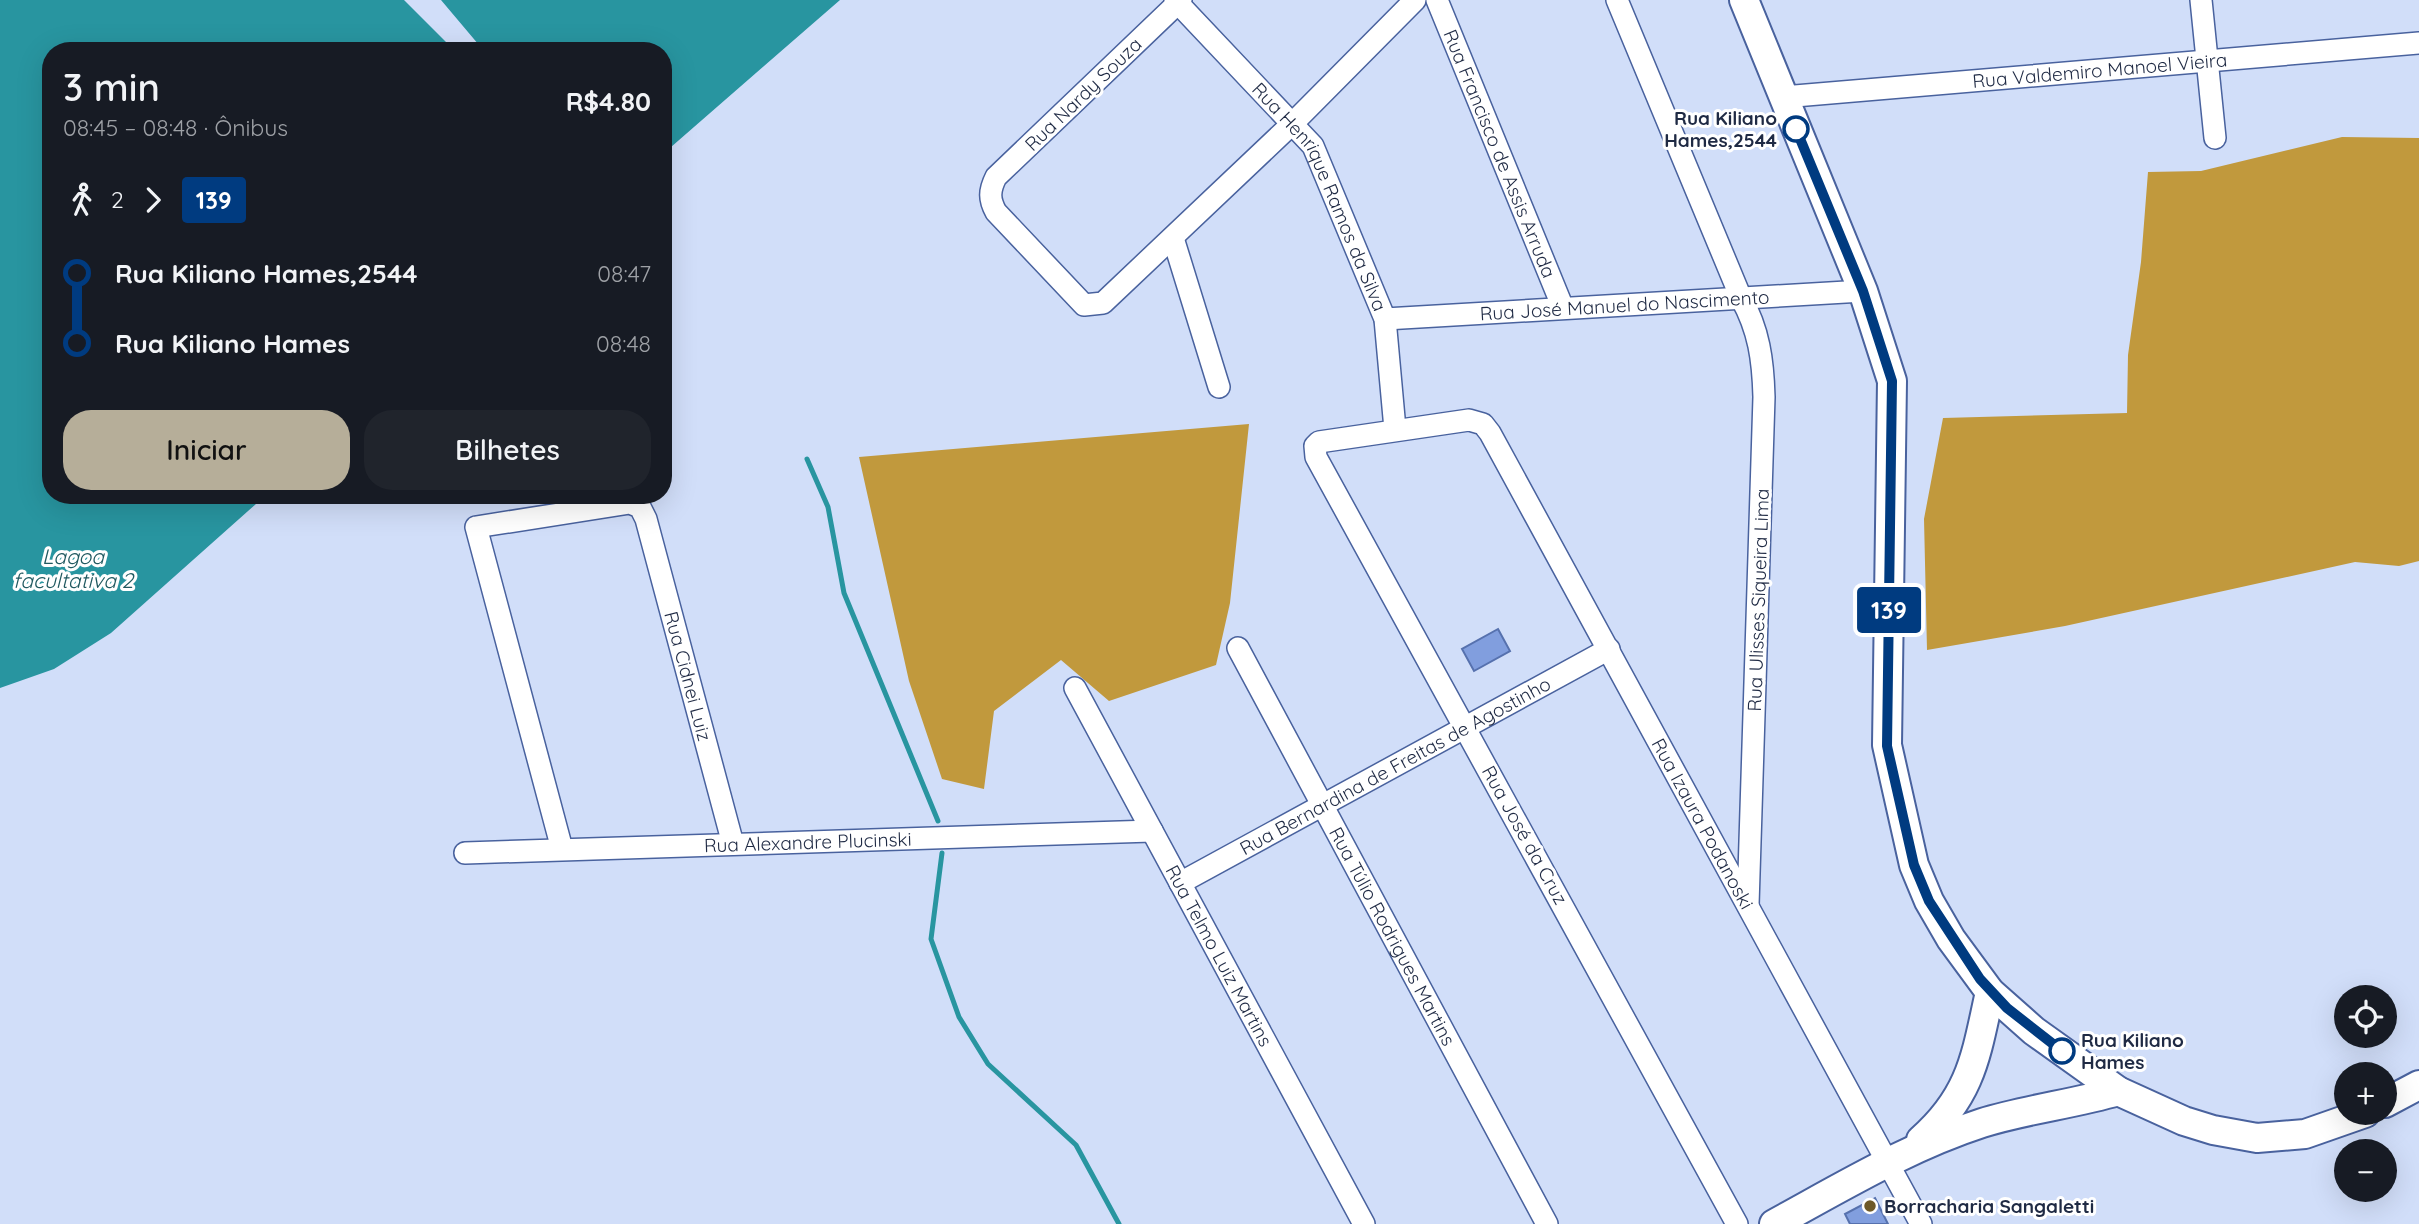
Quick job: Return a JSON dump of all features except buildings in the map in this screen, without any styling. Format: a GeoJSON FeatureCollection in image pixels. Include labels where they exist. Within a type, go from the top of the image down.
{"type":"FeatureCollection","features":[{"type":"Feature","properties":{"kind":"main road"},"geometry":{"type":"LineString","coordinates":[[1744,0],[1863,291],[1892,381],[1887,746],[1905,828],[1924,889],[1951,939],[1990,992],[2034,1031],[2118,1091],[2184,1121],[2213,1130],[2257,1138],[2305,1134],[2334,1124]]}},
{"type":"Feature","properties":{"kind":"main road"},"geometry":{"type":"LineString","coordinates":[[1898,1156],[1944,1120],[1966,1085],[1990,992]]}},
{"type":"Feature","properties":{"kind":"main road"},"geometry":{"type":"LineString","coordinates":[[2397,1097],[2419,1085]]}},
{"type":"Feature","properties":{"kind":"main road"},"geometry":{"type":"LineString","coordinates":[[1774,1224],[1898,1156],[2005,1117],[2084,1101],[2118,1091]]}},
{"type":"Feature","properties":{"kind":"street"},"geometry":{"type":"LineString","coordinates":[[1219,387],[1173,238],[1293,123],[1415,0]]}},
{"type":"Feature","properties":{"kind":"street","name":"Rua Francisco de Assis Arruda"},"geometry":{"type":"LineString","coordinates":[[1437,0],[1563,309]]}},
{"type":"Feature","properties":{"kind":"street","name":"Rua Ulisses Siqueira Lima"},"geometry":{"type":"LineString","coordinates":[[1617,0],[1758,336],[1764,397],[1748,907]]}},
{"type":"Feature","properties":{"kind":"street"},"geometry":{"type":"LineString","coordinates":[[2201,0],[2215,138]]}},
{"type":"Feature","properties":{"kind":"street","name":"Rua Henrique Ramos da Silva"},"geometry":{"type":"LineString","coordinates":[[1178,1],[1313,146],[1385,319],[1395,429]]}},
{"type":"Feature","properties":{"kind":"street","name":"Rua Nardy Souza"},"geometry":{"type":"LineString","coordinates":[[1173,238],[1103,303],[1084,305],[1074,298],[996,212],[991,202],[990,190],[996,177],[1178,1]]}},
{"type":"Feature","properties":{"kind":"street","name":"Rua Valdemiro Manoel Vieira"},"geometry":{"type":"LineString","coordinates":[[1783,97],[2419,43]]}},
{"type":"Feature","properties":{"kind":"street","name":"Rua José Manuel do Nascimento"},"geometry":{"type":"LineString","coordinates":[[1385,319],[1863,291]]}},
{"type":"Feature","properties":{"kind":"street","name":"Rua Izaura Podanoski"},"geometry":{"type":"LineString","coordinates":[[1395,429],[1469,420],[1483,424],[1609,649],[1748,907],[1898,1156],[1921,1224]]}},
{"type":"Feature","properties":{"kind":"street","name":"Rua José da Cruz"},"geometry":{"type":"LineString","coordinates":[[1395,429],[1319,442],[1315,446],[1316,457],[1737,1224]]}},
{"type":"Feature","properties":{"kind":"street","name":"Rua Cidnei Luiz"},"geometry":{"type":"LineString","coordinates":[[562,849],[476,527],[625,504]]}},
{"type":"Feature","properties":{"kind":"street","name":"Rua Cidnei Luiz"},"geometry":{"type":"LineString","coordinates":[[634,504],[640,506],[733,844]]}},
{"type":"Feature","properties":{"kind":"street","name":"Rua Túlio Rodrigues Martins"},"geometry":{"type":"LineString","coordinates":[[1238,648],[1547,1224]]}},
{"type":"Feature","properties":{"kind":"street","name":"Rua Bernardina de Freitas de Agostinho"},"geometry":{"type":"LineString","coordinates":[[1180,883],[1609,649]]}},
{"type":"Feature","properties":{"kind":"street","name":"Rua Telmo Luiz Martins"},"geometry":{"type":"LineString","coordinates":[[1074,688],[1364,1224]]}},
{"type":"Feature","properties":{"kind":"street","name":"Rua Alexandre Plucinski"},"geometry":{"type":"LineString","coordinates":[[465,853],[1152,831]]}},
{"type":"Feature","properties":{"kind":"shaded area"},"geometry":{"type":"Polygon","coordinates":[[[2342,137],[2419,138],[2419,561],[2399,566],[2355,562],[2065,626],[1927,650],[1924,519],[1943,418],[2127,413],[2128,355],[2141,262],[2148,172],[2201,171],[2342,137]]]}},
{"type":"Feature","properties":{"kind":"shaded area"},"geometry":{"type":"Polygon","coordinates":[[[1249,424],[1230,603],[1216,665],[1109,701],[1061,660],[994,711],[984,789],[942,779],[909,681],[859,457],[1249,424]]]}},
{"type":"Feature","properties":{"kind":"water","name":"Lagoa facultativa 2"},"geometry":{"type":"Polygon","coordinates":[[[0,0],[404,0],[446,42],[42,42],[42,504],[256,504],[111,633],[54,669],[0,688],[0,0]]]}},
{"type":"Feature","properties":{"kind":"water"},"geometry":{"type":"Polygon","coordinates":[[[441,0],[840,0],[672,146],[672,42],[476,42],[441,0]]]}},
{"type":"Feature","properties":{"kind":"waterway"},"geometry":{"type":"LineString","coordinates":[[807,459],[828,507],[844,593],[938,821]]}},
{"type":"Feature","properties":{"kind":"waterway"},"geometry":{"type":"LineString","coordinates":[[942,853],[931,939],[959,1017],[988,1064],[1076,1145],[1119,1224]]}},
{"type":"Feature","properties":{"kind":"bus line","name":"139"},"geometry":{"type":"LineString","coordinates":[[1796,129],[1863,291],[1892,381],[1894,413],[1887,746],[1914,865],[1929,901],[1970,967],[2007,1008],[2062,1051]]}},
{"type":"Feature","properties":{"kind":"place","name":"Rua Kiliano Hames,2544"},"geometry":{"type":"Point","coordinates":[1796,129]}},
{"type":"Feature","properties":{"kind":"place","name":"Rua Kiliano Hames"},"geometry":{"type":"Point","coordinates":[2062,1051]}},
{"type":"Feature","properties":{"kind":"place","name":"Borracharia Sangaletti"},"geometry":{"type":"Point","coordinates":[1870,1206]}}]}
